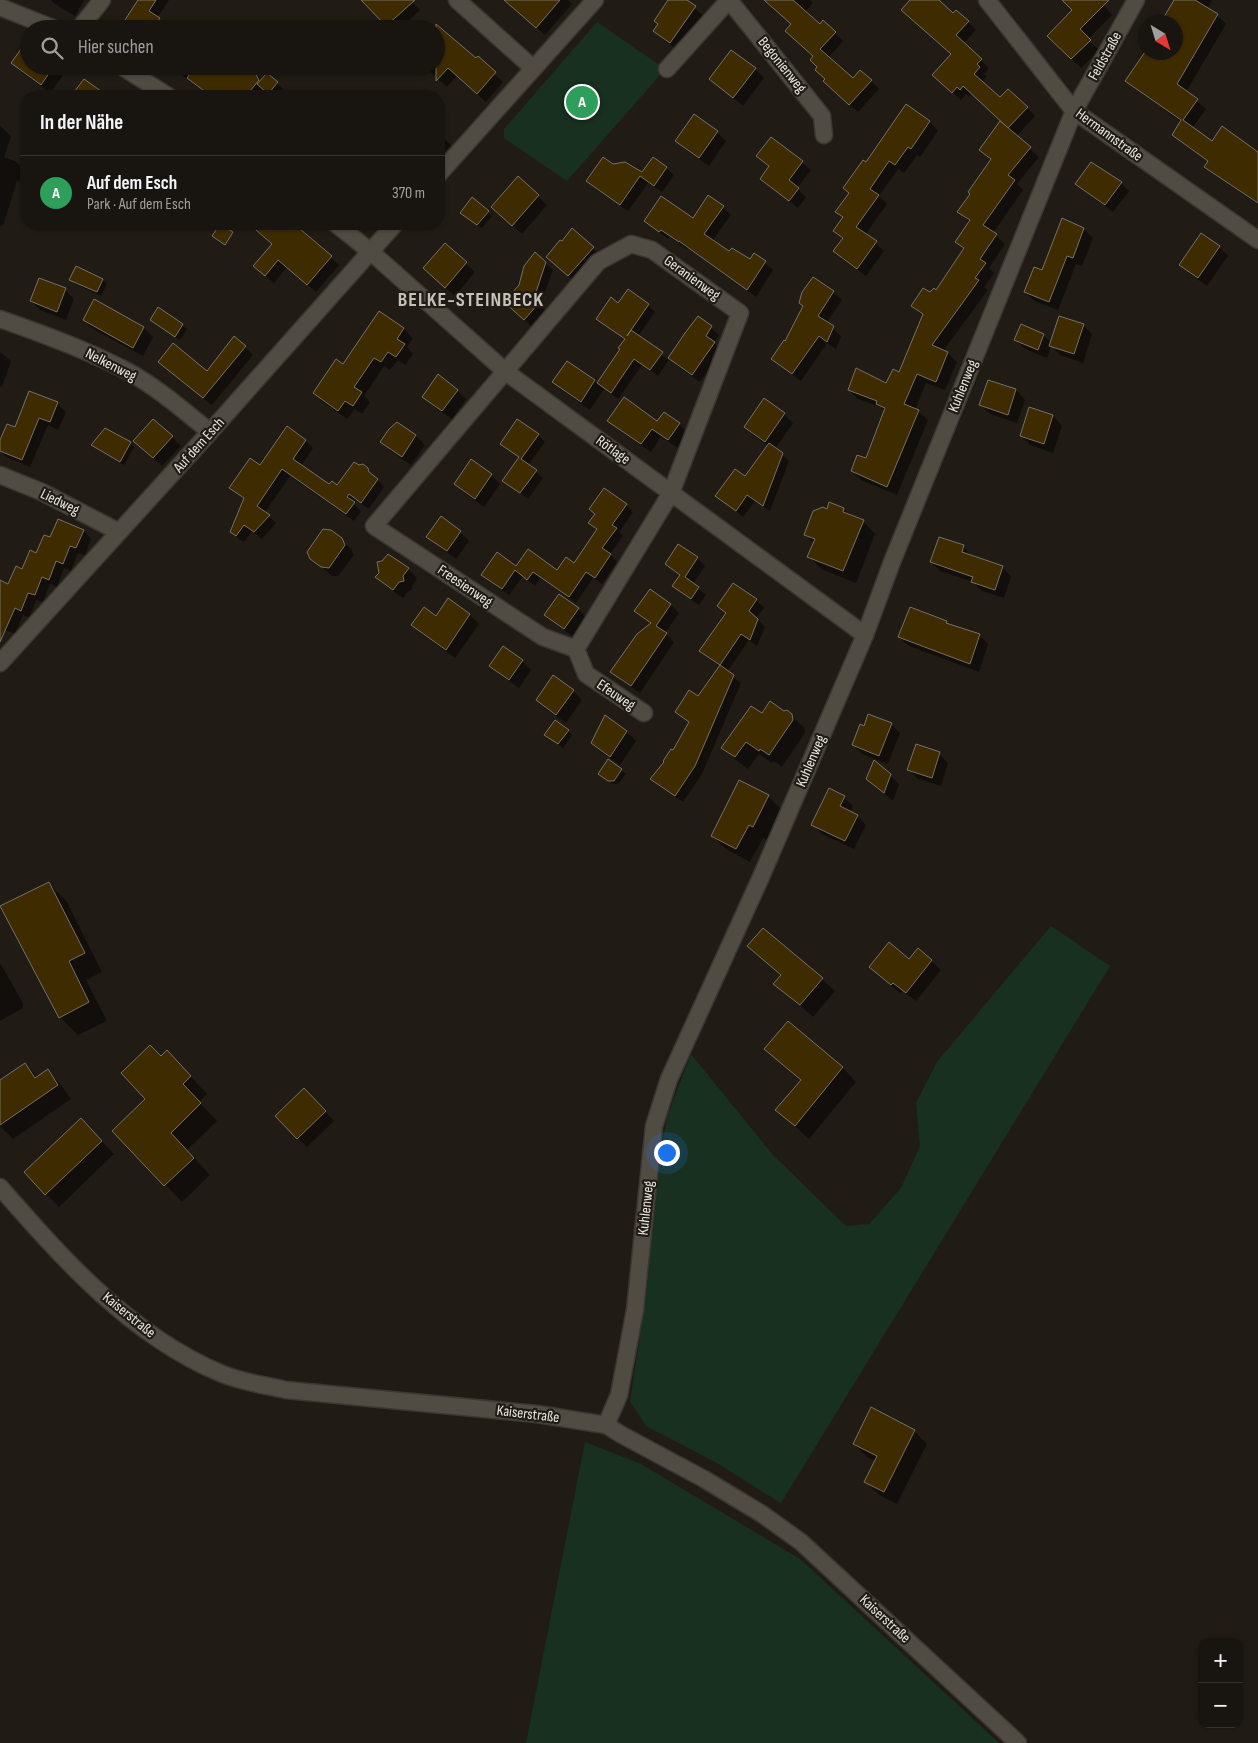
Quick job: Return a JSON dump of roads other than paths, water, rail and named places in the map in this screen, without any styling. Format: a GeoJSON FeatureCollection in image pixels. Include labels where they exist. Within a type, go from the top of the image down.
{"type":"FeatureCollection","features":[{"type":"Feature","properties":{"kind":"street"},"geometry":{"type":"LineString","coordinates":[[86,20],[102,0]]}},
{"type":"Feature","properties":{"kind":"street"},"geometry":{"type":"LineString","coordinates":[[457,0],[533,68]]}},
{"type":"Feature","properties":{"kind":"street"},"geometry":{"type":"LineString","coordinates":[[445,167],[595,0]]}},
{"type":"Feature","properties":{"kind":"street"},"geometry":{"type":"LineString","coordinates":[[667,69],[729,0]]}},
{"type":"Feature","properties":{"kind":"street","name":"Begonienweg"},"geometry":{"type":"LineString","coordinates":[[729,0],[822,116],[824,135]]}},
{"type":"Feature","properties":{"kind":"street","name":"Hermannstraße"},"geometry":{"type":"LineString","coordinates":[[987,0],[1074,111],[1258,240]]}},
{"type":"Feature","properties":{"kind":"street","name":"Feldstraße"},"geometry":{"type":"LineString","coordinates":[[1074,111],[1136,0]]}},
{"type":"Feature","properties":{"kind":"street"},"geometry":{"type":"LineString","coordinates":[[0,8],[31,20]]}},
{"type":"Feature","properties":{"kind":"street"},"geometry":{"type":"LineString","coordinates":[[135,75],[159,90]]}},
{"type":"Feature","properties":{"kind":"street","name":"Kuhlenweg"},"geometry":{"type":"LineString","coordinates":[[606,1425],[619,1394],[635,1310],[654,1126],[669,1080],[761,877],[865,635],[892,562],[1074,111]]}},
{"type":"Feature","properties":{"kind":"street","name":"Rötlage"},"geometry":{"type":"LineString","coordinates":[[344,230],[371,252],[506,372],[865,635]]}},
{"type":"Feature","properties":{"kind":"street","name":"Auf dem Esch"},"geometry":{"type":"LineString","coordinates":[[0,663],[390,230]]}},
{"type":"Feature","properties":{"kind":"street","name":"Geranienweg"},"geometry":{"type":"LineString","coordinates":[[506,372],[598,262],[631,244],[652,250],[740,313],[671,493]]}},
{"type":"Feature","properties":{"kind":"street","name":"Nelkenweg"},"geometry":{"type":"LineString","coordinates":[[0,318],[54,338],[128,372],[169,398],[210,432]]}},
{"type":"Feature","properties":{"kind":"street","name":"Freesienweg"},"geometry":{"type":"LineString","coordinates":[[506,372],[374,526],[543,637],[576,649]]}},
{"type":"Feature","properties":{"kind":"street","name":"Liedweg"},"geometry":{"type":"LineString","coordinates":[[0,475],[42,492],[119,532]]}},
{"type":"Feature","properties":{"kind":"street"},"geometry":{"type":"LineString","coordinates":[[576,649],[671,493]]}},
{"type":"Feature","properties":{"kind":"street","name":"Efeuweg"},"geometry":{"type":"LineString","coordinates":[[576,649],[586,674],[644,713]]}},
{"type":"Feature","properties":{"kind":"street","name":"Kaiserstraße"},"geometry":{"type":"LineString","coordinates":[[0,1187],[78,1271],[127,1316],[187,1358],[222,1374],[286,1390],[538,1414],[606,1425],[704,1479],[801,1542],[1018,1743]]}},
{"type":"Feature","properties":{"kind":"place","name":"Auf dem Esch"},"geometry":{"type":"Point","coordinates":[582,102]}},
{"type":"Feature","properties":{"kind":"district","name":"BELKE-STEINBECK"},"geometry":{"type":"Point","coordinates":[471,300]}}]}
